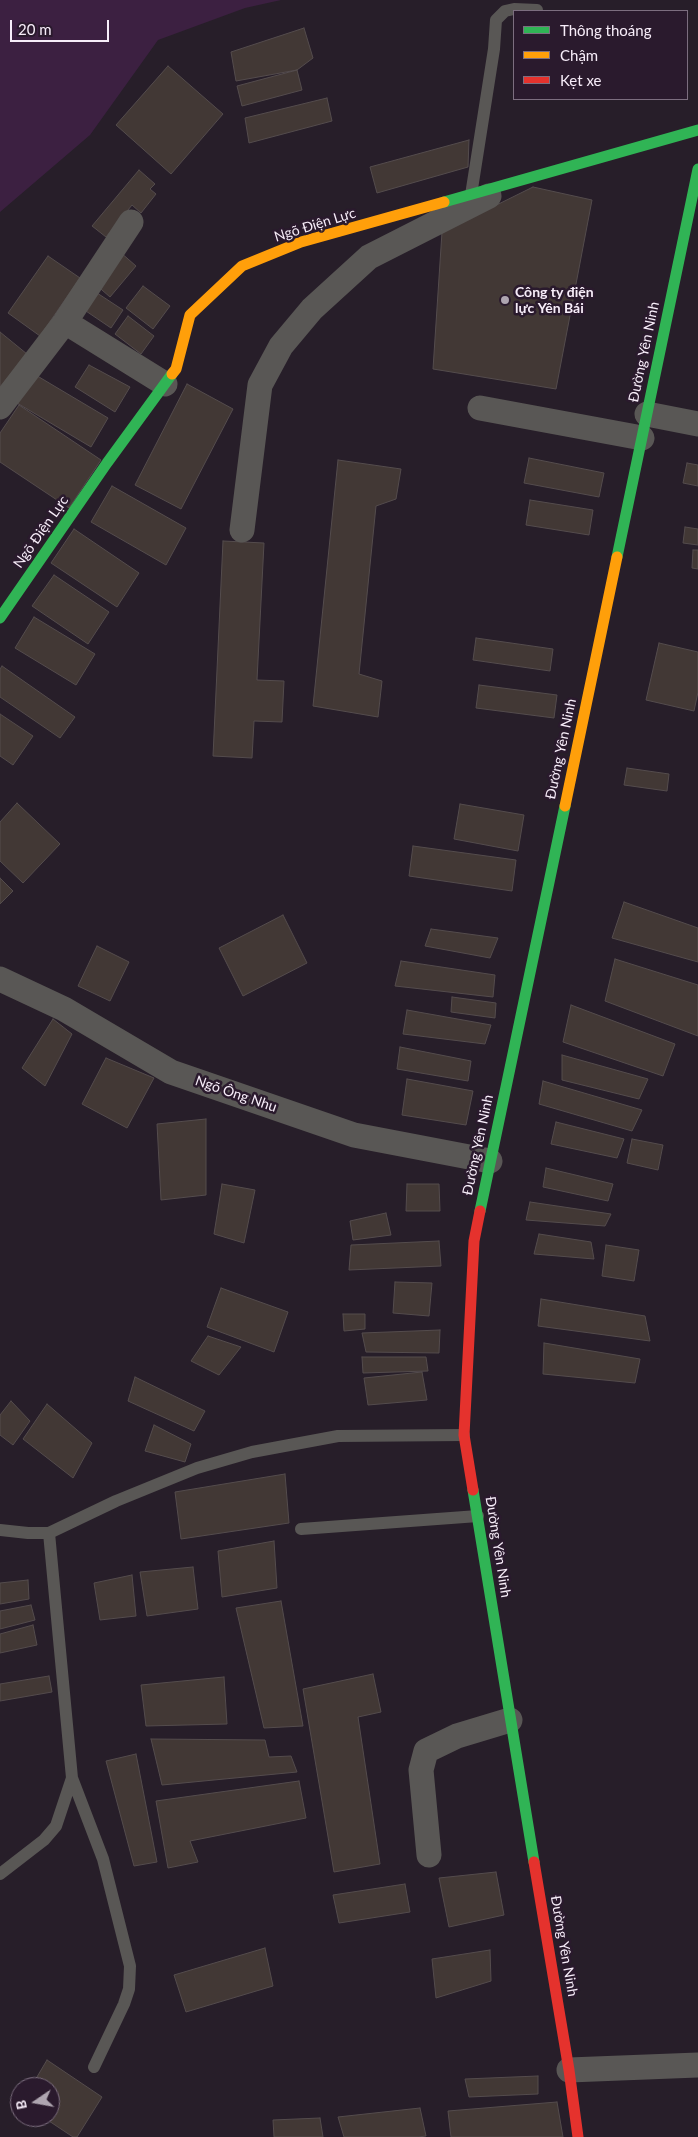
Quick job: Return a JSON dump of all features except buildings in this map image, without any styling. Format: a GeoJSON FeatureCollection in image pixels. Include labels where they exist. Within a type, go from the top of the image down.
{"type":"FeatureCollection","features":[{"type":"Feature","properties":{"kind":"main road","name":"Ngõ Điện Lực"},"geometry":{"type":"LineString","coordinates":[[0,618],[107,463],[176,370],[190,315],[242,266],[301,242],[698,130]]}},
{"type":"Feature","properties":{"kind":"main road","name":"Đường Yên Ninh"},"geometry":{"type":"LineString","coordinates":[[578,2137],[569,2070],[464,1435],[474,1241],[698,169]]}},
{"type":"Feature","properties":{"kind":"street"},"geometry":{"type":"LineString","coordinates":[[242,530],[260,385],[281,346],[312,309],[370,257],[517,182]]}},
{"type":"Feature","properties":{"kind":"street"},"geometry":{"type":"LineString","coordinates":[[0,407],[65,322],[131,222]]}},
{"type":"Feature","properties":{"kind":"street"},"geometry":{"type":"LineString","coordinates":[[65,322],[165,384]]}},
{"type":"Feature","properties":{"kind":"street"},"geometry":{"type":"LineString","coordinates":[[480,408],[642,438]]}},
{"type":"Feature","properties":{"kind":"street"},"geometry":{"type":"LineString","coordinates":[[646,414],[698,424]]}},
{"type":"Feature","properties":{"kind":"street","name":"Ngõ Ông Nhu"},"geometry":{"type":"LineString","coordinates":[[0,979],[64,1009],[171,1072],[354,1135],[490,1161]]}},
{"type":"Feature","properties":{"kind":"street"},"geometry":{"type":"LineString","coordinates":[[429,1855],[421,1770],[426,1751],[457,1736],[510,1720]]}},
{"type":"Feature","properties":{"kind":"street"},"geometry":{"type":"LineString","coordinates":[[569,2070],[698,2066]]}},
{"type":"Feature","properties":{"kind":"lane"},"geometry":{"type":"LineString","coordinates":[[471,195],[494,49],[496,20],[505,11],[514,9],[537,10]]}},
{"type":"Feature","properties":{"kind":"lane"},"geometry":{"type":"LineString","coordinates":[[0,1530],[48,1533],[116,1501],[197,1468],[252,1452],[338,1436],[464,1435]]}},
{"type":"Feature","properties":{"kind":"lane"},"geometry":{"type":"LineString","coordinates":[[301,1529],[478,1516]]}},
{"type":"Feature","properties":{"kind":"lane"},"geometry":{"type":"LineString","coordinates":[[48,1533],[72,1778],[104,1859],[130,1966],[129,1989],[124,2004],[94,2067]]}},
{"type":"Feature","properties":{"kind":"lane"},"geometry":{"type":"LineString","coordinates":[[0,1874],[44,1840],[56,1826],[72,1778]]}},
{"type":"Feature","properties":{"kind":"shaded area"},"geometry":{"type":"Polygon","coordinates":[[[0,0],[281,0],[245,8],[158,40],[90,135],[0,212],[0,0]]]}},
{"type":"Feature","properties":{"kind":"traffic: fast"},"geometry":{"type":"LineString","coordinates":[[444,202],[698,130]]}},
{"type":"Feature","properties":{"kind":"traffic: fast"},"geometry":{"type":"LineString","coordinates":[[617,557],[698,169]]}},
{"type":"Feature","properties":{"kind":"traffic: fast"},"geometry":{"type":"LineString","coordinates":[[0,618],[107,463],[172,374]]}},
{"type":"Feature","properties":{"kind":"traffic: fast"},"geometry":{"type":"LineString","coordinates":[[480,1211],[565,806]]}},
{"type":"Feature","properties":{"kind":"traffic: fast"},"geometry":{"type":"LineString","coordinates":[[473,1490],[534,1862]]}},
{"type":"Feature","properties":{"kind":"traffic: slow"},"geometry":{"type":"LineString","coordinates":[[172,374],[176,369],[190,315],[242,266],[301,242],[444,202]]}},
{"type":"Feature","properties":{"kind":"traffic: slow"},"geometry":{"type":"LineString","coordinates":[[565,806],[617,557]]}},
{"type":"Feature","properties":{"kind":"traffic: jam"},"geometry":{"type":"LineString","coordinates":[[473,1490],[464,1435],[474,1241],[480,1211]]}},
{"type":"Feature","properties":{"kind":"traffic: jam"},"geometry":{"type":"LineString","coordinates":[[534,1862],[569,2070],[578,2137]]}},
{"type":"Feature","properties":{"kind":"place","name":"Công ty điện lực Yên Bái"},"geometry":{"type":"Point","coordinates":[505,300]}}]}
